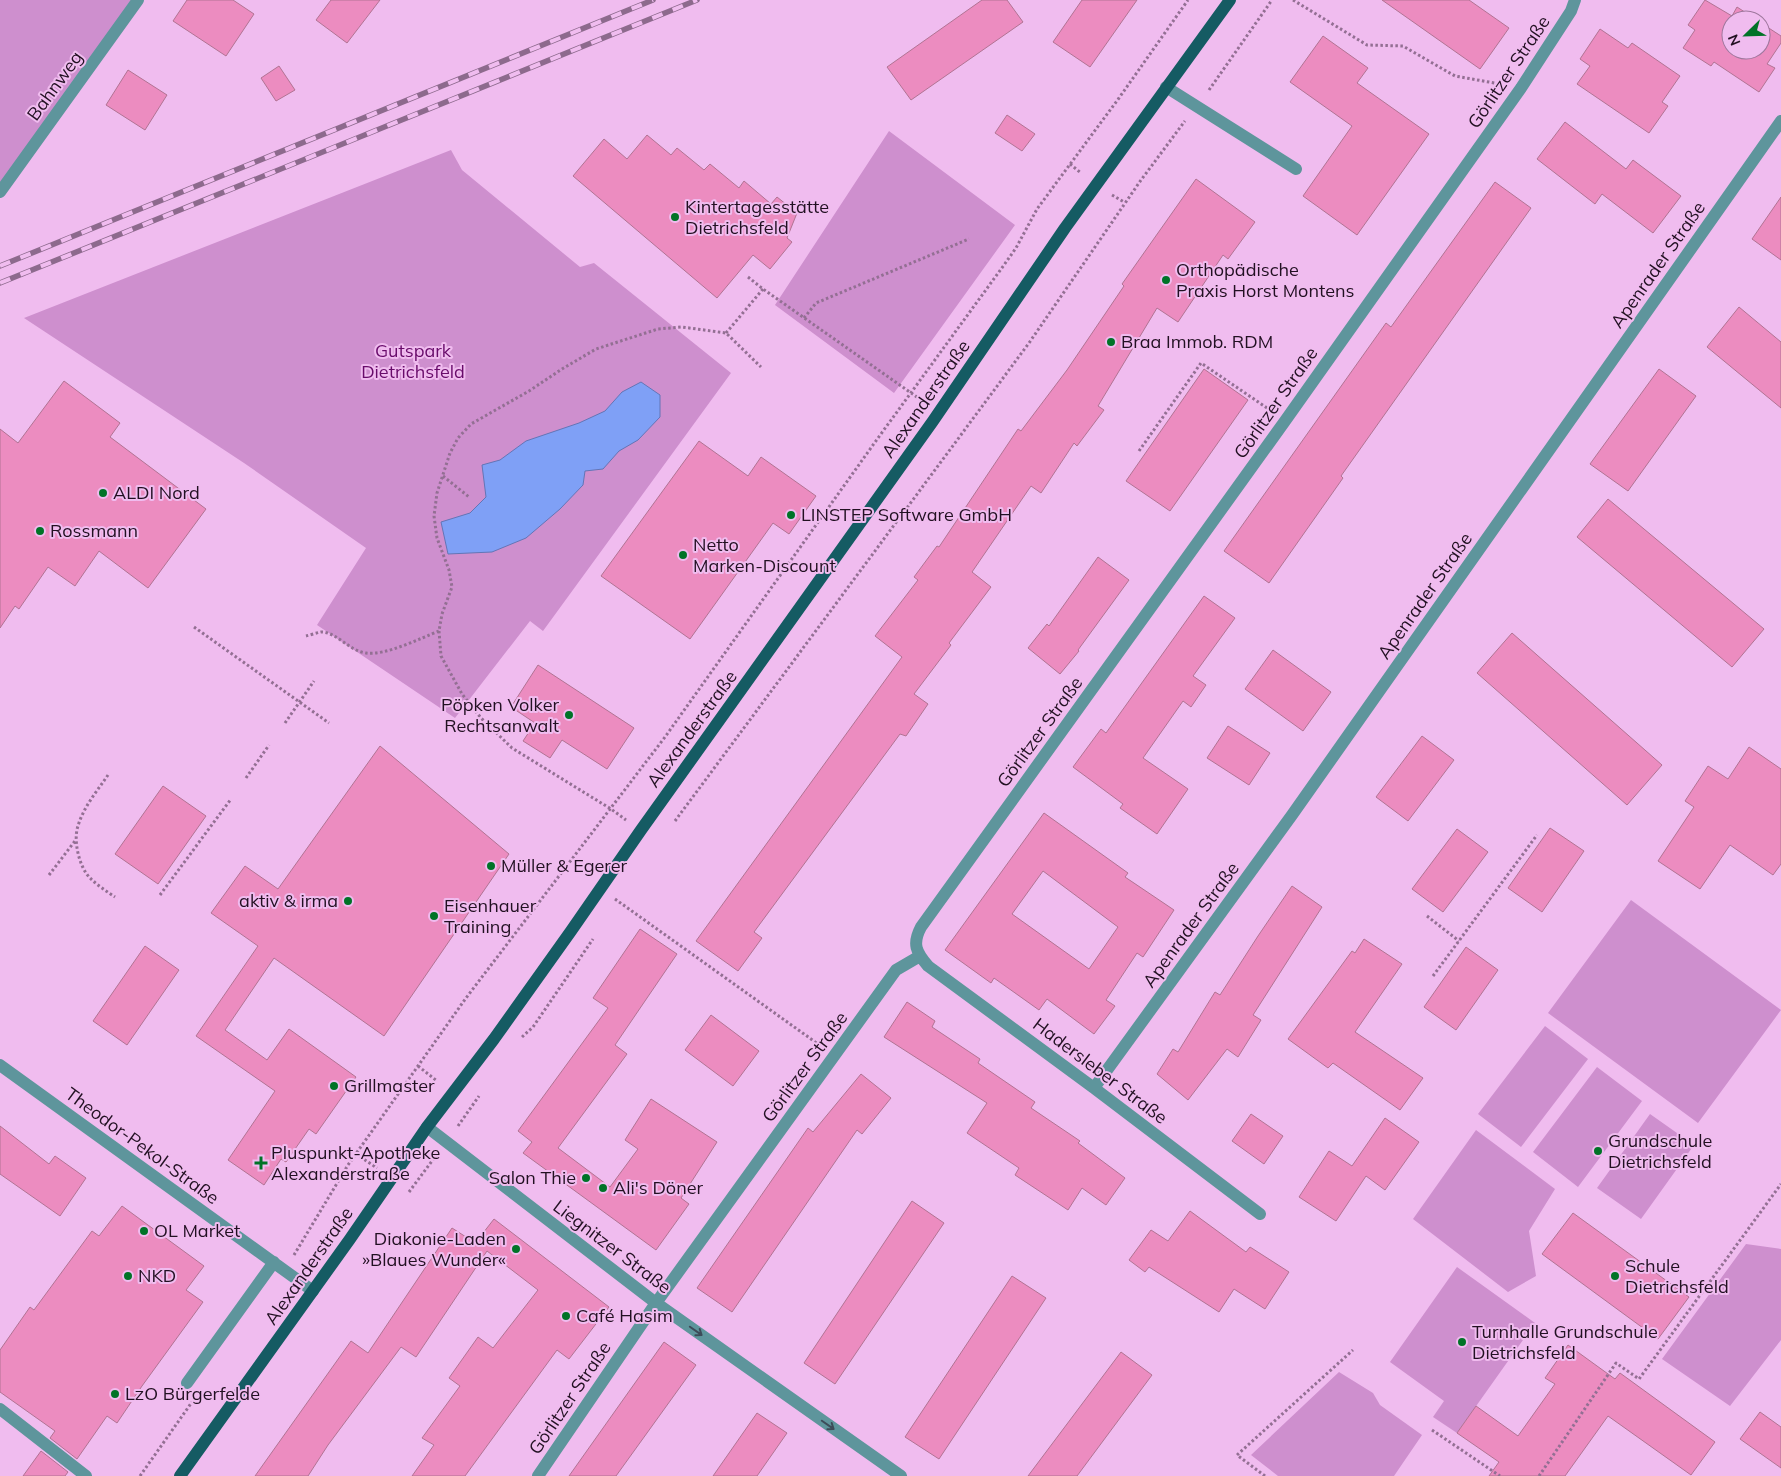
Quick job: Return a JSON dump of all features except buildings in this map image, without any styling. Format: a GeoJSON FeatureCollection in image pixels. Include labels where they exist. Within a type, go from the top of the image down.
{"type":"FeatureCollection","features":[{"type":"Feature","properties":{"kind":"main road","name":"Alexanderstraße"},"geometry":{"type":"LineString","coordinates":[[180,1476],[313,1291],[427,1127],[494,1038],[938,413],[1065,228],[1230,0]]}},
{"type":"Feature","properties":{"kind":"street","name":"Bahnweg"},"geometry":{"type":"LineString","coordinates":[[0,192],[138,0]]}},
{"type":"Feature","properties":{"kind":"street","name":"Görlitzer Straße"},"geometry":{"type":"LineString","coordinates":[[538,1476],[656,1303],[896,970],[920,956],[916,947],[916,937],[921,927],[1285,421],[1521,88],[1571,11],[1575,0]]}},
{"type":"Feature","properties":{"kind":"street"},"geometry":{"type":"LineString","coordinates":[[1166,87],[1296,168]]}},
{"type":"Feature","properties":{"kind":"street","name":"Apenrader Straße"},"geometry":{"type":"LineString","coordinates":[[1094,1088],[1286,823],[1781,121]]}},
{"type":"Feature","properties":{"kind":"street","name":"Hadersleber Straße"},"geometry":{"type":"LineString","coordinates":[[920,956],[928,966],[1094,1088],[1260,1214]]}},
{"type":"Feature","properties":{"kind":"street","name":"Theodor-Pekol-Straße"},"geometry":{"type":"LineString","coordinates":[[0,1065],[313,1291]]}},
{"type":"Feature","properties":{"kind":"street","name":"Liegnitzer Straße"},"geometry":{"type":"LineString","coordinates":[[427,1127],[656,1303],[901,1476]]}},
{"type":"Feature","properties":{"kind":"street"},"geometry":{"type":"LineString","coordinates":[[187,1383],[274,1262]]}},
{"type":"Feature","properties":{"kind":"street"},"geometry":{"type":"LineString","coordinates":[[0,1409],[86,1476]]}},
{"type":"Feature","properties":{"kind":"path"},"geometry":{"type":"LineString","coordinates":[[284,1270],[348,1166],[466,998],[612,809],[665,737],[910,393],[1012,254],[1037,209],[1188,0]]}},
{"type":"Feature","properties":{"kind":"path"},"geometry":{"type":"LineString","coordinates":[[669,828],[1028,343],[1140,180],[1197,106],[1272,0]]}},
{"type":"Feature","properties":{"kind":"path"},"geometry":{"type":"LineString","coordinates":[[1293,0],[1367,45],[1403,46],[1455,76],[1521,88]]}},
{"type":"Feature","properties":{"kind":"path"},"geometry":{"type":"LineString","coordinates":[[804,318],[816,303],[969,239]]}},
{"type":"Feature","properties":{"kind":"path"},"geometry":{"type":"LineString","coordinates":[[748,277],[938,413]]}},
{"type":"Feature","properties":{"kind":"path"},"geometry":{"type":"LineString","coordinates":[[726,332],[763,289]]}},
{"type":"Feature","properties":{"kind":"path"},"geometry":{"type":"LineString","coordinates":[[640,830],[612,809],[512,748],[481,718],[462,694],[442,656],[439,631],[442,614],[452,588],[449,570],[437,538],[434,516],[436,493],[450,453],[458,438],[471,424],[529,391],[562,368],[596,348],[658,329],[682,327],[726,332],[761,367]]}},
{"type":"Feature","properties":{"kind":"path"},"geometry":{"type":"LineString","coordinates":[[1139,451],[1201,362],[1285,421]]}},
{"type":"Feature","properties":{"kind":"path"},"geometry":{"type":"LineString","coordinates":[[443,476],[469,497]]}},
{"type":"Feature","properties":{"kind":"path"},"geometry":{"type":"LineString","coordinates":[[194,627],[329,723]]}},
{"type":"Feature","properties":{"kind":"path"},"geometry":{"type":"LineString","coordinates":[[306,636],[322,632],[332,635],[366,653],[385,651],[439,631]]}},
{"type":"Feature","properties":{"kind":"path"},"geometry":{"type":"LineString","coordinates":[[285,723],[314,681]]}},
{"type":"Feature","properties":{"kind":"path"},"geometry":{"type":"LineString","coordinates":[[246,778],[269,745]]}},
{"type":"Feature","properties":{"kind":"path"},"geometry":{"type":"LineString","coordinates":[[108,775],[88,804],[78,826],[75,841],[80,860],[88,876],[114,897]]}},
{"type":"Feature","properties":{"kind":"path"},"geometry":{"type":"LineString","coordinates":[[160,895],[231,799]]}},
{"type":"Feature","properties":{"kind":"path"},"geometry":{"type":"LineString","coordinates":[[1433,976],[1537,835]]}},
{"type":"Feature","properties":{"kind":"path"},"geometry":{"type":"LineString","coordinates":[[49,875],[75,841]]}},
{"type":"Feature","properties":{"kind":"path"},"geometry":{"type":"LineString","coordinates":[[599,890],[616,900],[834,1056]]}},
{"type":"Feature","properties":{"kind":"path"},"geometry":{"type":"LineString","coordinates":[[612,908],[622,892]]}},
{"type":"Feature","properties":{"kind":"path"},"geometry":{"type":"LineString","coordinates":[[1427,916],[1459,941]]}},
{"type":"Feature","properties":{"kind":"path"},"geometry":{"type":"LineString","coordinates":[[521,1038],[533,1027],[594,937]]}},
{"type":"Feature","properties":{"kind":"path"},"geometry":{"type":"LineString","coordinates":[[404,1200],[483,1090]]}},
{"type":"Feature","properties":{"kind":"path"},"geometry":{"type":"LineString","coordinates":[[1540,1476],[1616,1363],[1639,1379],[1781,1184]]}},
{"type":"Feature","properties":{"kind":"path"},"geometry":{"type":"LineString","coordinates":[[1265,1476],[1237,1455],[1353,1350]]}},
{"type":"Feature","properties":{"kind":"path"},"geometry":{"type":"LineString","coordinates":[[140,1476],[195,1397]]}},
{"type":"Feature","properties":{"kind":"path"},"geometry":{"type":"LineString","coordinates":[[1432,1430],[1500,1476]]}},
{"type":"Feature","properties":{"kind":"green space"},"geometry":{"type":"Polygon","coordinates":[[[0,0],[138,0],[0,192],[0,0]]]}},
{"type":"Feature","properties":{"kind":"green space"},"geometry":{"type":"Polygon","coordinates":[[[889,131],[1015,225],[894,393],[775,305],[889,131]]]}},
{"type":"Feature","properties":{"kind":"green space","name":"Gutspark Dietrichsfeld"},"geometry":{"type":"Polygon","coordinates":[[[451,150],[462,170],[580,267],[594,263],[731,373],[543,631],[530,621],[455,718],[317,625],[366,548],[244,463],[24,318],[451,150]]]}},
{"type":"Feature","properties":{"kind":"green space"},"geometry":{"type":"Polygon","coordinates":[[[1631,900],[1781,1010],[1698,1123],[1548,1013],[1631,900]]]}},
{"type":"Feature","properties":{"kind":"green space"},"geometry":{"type":"Polygon","coordinates":[[[1545,1026],[1588,1059],[1521,1147],[1478,1114],[1545,1026]]]}},
{"type":"Feature","properties":{"kind":"green space"},"geometry":{"type":"Polygon","coordinates":[[[1597,1067],[1642,1101],[1578,1187],[1533,1152],[1597,1067]]]}},
{"type":"Feature","properties":{"kind":"green space"},"geometry":{"type":"Polygon","coordinates":[[[1650,1114],[1694,1145],[1641,1219],[1597,1188],[1650,1114]]]}},
{"type":"Feature","properties":{"kind":"green space"},"geometry":{"type":"Polygon","coordinates":[[[1476,1130],[1555,1189],[1529,1231],[1536,1276],[1508,1292],[1413,1219],[1476,1130]]]}},
{"type":"Feature","properties":{"kind":"green space"},"geometry":{"type":"Polygon","coordinates":[[[1746,1244],[1781,1249],[1781,1340],[1730,1406],[1662,1359],[1746,1244]]]}},
{"type":"Feature","properties":{"kind":"green space","name":"Turnhalle Grundschule Dietrichsfeld"},"geometry":{"type":"Polygon","coordinates":[[[1457,1267],[1535,1323],[1457,1433],[1433,1417],[1444,1401],[1390,1362],[1457,1267]]]}},
{"type":"Feature","properties":{"kind":"green space"},"geometry":{"type":"Polygon","coordinates":[[[1339,1372],[1373,1393],[1380,1405],[1422,1435],[1394,1476],[1278,1476],[1251,1455],[1339,1372]]]}},
{"type":"Feature","properties":{"kind":"water"},"geometry":{"type":"Polygon","coordinates":[[[641,382],[660,395],[660,417],[638,440],[619,451],[603,469],[585,471],[583,485],[560,509],[526,538],[492,552],[448,554],[441,522],[470,513],[486,497],[482,465],[500,460],[526,441],[579,423],[605,411],[622,392],[641,382]]]}},
{"type":"Feature","properties":{"kind":"railway"},"geometry":{"type":"LineString","coordinates":[[0,266],[653,0]]}},
{"type":"Feature","properties":{"kind":"railway"},"geometry":{"type":"LineString","coordinates":[[0,283],[697,0]]}},
{"type":"Feature","properties":{"kind":"place","name":"Kintertagesstätte Dietrichsfeld"},"geometry":{"type":"Point","coordinates":[675,217]}},
{"type":"Feature","properties":{"kind":"place","name":"Orthopädische Praxis Horst Montens"},"geometry":{"type":"Point","coordinates":[1166,280]}},
{"type":"Feature","properties":{"kind":"place","name":"Braa Immob. RDM"},"geometry":{"type":"Point","coordinates":[1111,342]}},
{"type":"Feature","properties":{"kind":"place","name":"ALDI Nord"},"geometry":{"type":"Point","coordinates":[103,493]}},
{"type":"Feature","properties":{"kind":"place","name":"LINSTEP Software GmbH"},"geometry":{"type":"Point","coordinates":[791,515]}},
{"type":"Feature","properties":{"kind":"place","name":"Rossmann"},"geometry":{"type":"Point","coordinates":[40,531]}},
{"type":"Feature","properties":{"kind":"place","name":"Netto Marken-Discount"},"geometry":{"type":"Point","coordinates":[683,555]}},
{"type":"Feature","properties":{"kind":"place","name":"Pöpken Volker Rechtsanwalt"},"geometry":{"type":"Point","coordinates":[569,715]}},
{"type":"Feature","properties":{"kind":"place","name":"Müller & Egerer"},"geometry":{"type":"Point","coordinates":[491,866]}},
{"type":"Feature","properties":{"kind":"place","name":"aktiv & irma"},"geometry":{"type":"Point","coordinates":[348,901]}},
{"type":"Feature","properties":{"kind":"place","name":"Eisenhauer Training"},"geometry":{"type":"Point","coordinates":[434,916]}},
{"type":"Feature","properties":{"kind":"place","name":"Grillmaster"},"geometry":{"type":"Point","coordinates":[334,1086]}},
{"type":"Feature","properties":{"kind":"place","name":"Grundschule Dietrichsfeld"},"geometry":{"type":"Point","coordinates":[1598,1151]}},
{"type":"Feature","properties":{"kind":"place","name":"Pluspunkt-Apotheke Alexanderstraße"},"geometry":{"type":"Point","coordinates":[261,1163]}},
{"type":"Feature","properties":{"kind":"place","name":"Salon Thie"},"geometry":{"type":"Point","coordinates":[586,1178]}},
{"type":"Feature","properties":{"kind":"place","name":"Ali's Döner"},"geometry":{"type":"Point","coordinates":[603,1188]}},
{"type":"Feature","properties":{"kind":"place","name":"OL Market"},"geometry":{"type":"Point","coordinates":[144,1231]}},
{"type":"Feature","properties":{"kind":"place","name":"Diakonie-Laden »Blaues Wunder«"},"geometry":{"type":"Point","coordinates":[516,1249]}},
{"type":"Feature","properties":{"kind":"place","name":"NKD"},"geometry":{"type":"Point","coordinates":[128,1276]}},
{"type":"Feature","properties":{"kind":"place","name":"Schule Dietrichsfeld"},"geometry":{"type":"Point","coordinates":[1615,1276]}},
{"type":"Feature","properties":{"kind":"place","name":"Café Hasim"},"geometry":{"type":"Point","coordinates":[566,1316]}},
{"type":"Feature","properties":{"kind":"place","name":"Turnhalle Grundschule Dietrichsfeld"},"geometry":{"type":"Point","coordinates":[1462,1342]}},
{"type":"Feature","properties":{"kind":"place","name":"LzO Bürgerfelde"},"geometry":{"type":"Point","coordinates":[115,1394]}}]}
